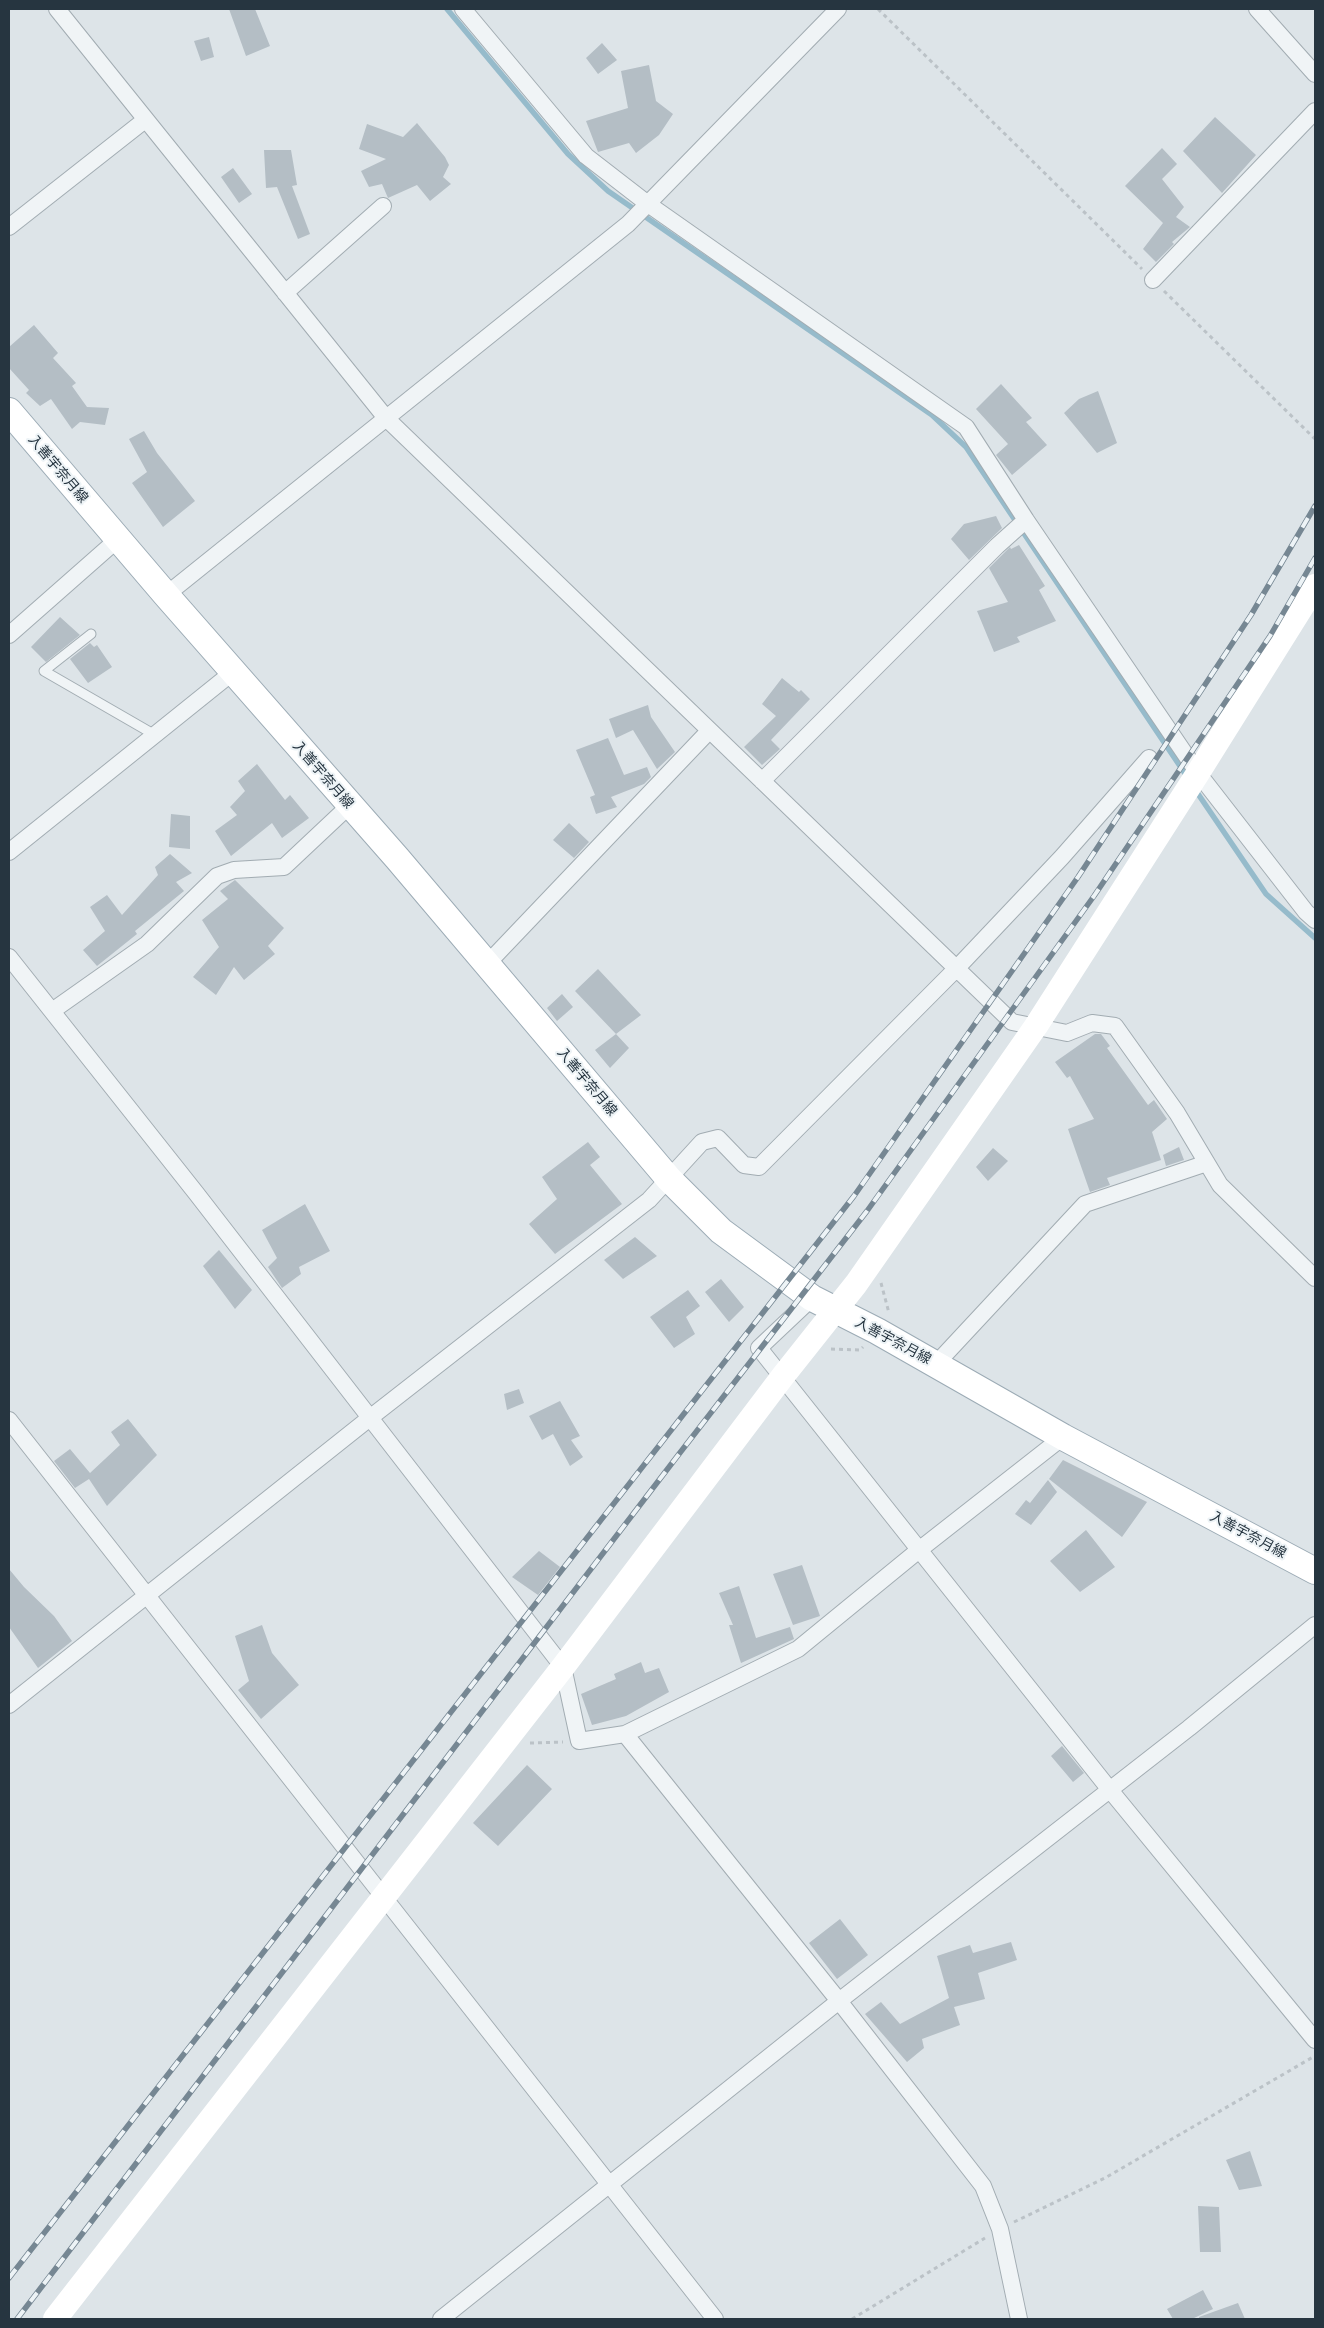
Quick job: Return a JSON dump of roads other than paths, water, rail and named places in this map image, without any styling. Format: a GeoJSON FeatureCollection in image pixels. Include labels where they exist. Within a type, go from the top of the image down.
{"type":"FeatureCollection","features":[{"type":"Feature","properties":{"kind":"main road","name":"入善宇奈月線"},"geometry":{"type":"LineString","coordinates":[[9,411],[166,595],[350,805],[669,1179],[721,1231],[812,1298],[936,1364],[1063,1437],[1315,1571]]}},
{"type":"Feature","properties":{"kind":"street"},"geometry":{"type":"LineString","coordinates":[[57,9],[386,418],[1012,1022],[1067,1033],[1092,1023],[1115,1026],[1177,1113],[1220,1185],[1315,1278]]}},
{"type":"Feature","properties":{"kind":"street"},"geometry":{"type":"LineString","coordinates":[[463,9],[586,156],[648,204],[966,427],[1026,520],[1198,773],[1306,912],[1315,920]]}},
{"type":"Feature","properties":{"kind":"street"},"geometry":{"type":"LineString","coordinates":[[166,595],[628,224],[838,9]]}},
{"type":"Feature","properties":{"kind":"street"},"geometry":{"type":"LineString","coordinates":[[1257,9],[1315,74]]}},
{"type":"Feature","properties":{"kind":"street"},"geometry":{"type":"LineString","coordinates":[[1153,280],[1315,111]]}},
{"type":"Feature","properties":{"kind":"street"},"geometry":{"type":"LineString","coordinates":[[9,227],[145,120]]}},
{"type":"Feature","properties":{"kind":"street"},"geometry":{"type":"LineString","coordinates":[[285,293],[383,206]]}},
{"type":"Feature","properties":{"kind":"street"},"geometry":{"type":"LineString","coordinates":[[762,781],[997,546],[1026,520]]}},
{"type":"Feature","properties":{"kind":"street"},"geometry":{"type":"LineString","coordinates":[[9,635],[118,539]]}},
{"type":"Feature","properties":{"kind":"street"},"geometry":{"type":"LineString","coordinates":[[55,2319],[564,1667],[783,1376],[836,1311],[1036,1026],[1315,586]]}},
{"type":"Feature","properties":{"kind":"street"},"geometry":{"type":"LineString","coordinates":[[9,852],[233,672]]}},
{"type":"Feature","properties":{"kind":"street"},"geometry":{"type":"LineString","coordinates":[[486,964],[710,732]]}},
{"type":"Feature","properties":{"kind":"street"},"geometry":{"type":"LineString","coordinates":[[9,1705],[371,1417],[649,1200],[702,1142],[718,1138],[744,1165],[759,1167],[956,969],[1062,857],[1149,758]]}},
{"type":"Feature","properties":{"kind":"street"},"geometry":{"type":"LineString","coordinates":[[52,1010],[147,944],[217,876],[234,870],[284,866],[350,805]]}},
{"type":"Feature","properties":{"kind":"street"},"geometry":{"type":"LineString","coordinates":[[9,957],[371,1417],[564,1667],[579,1741],[625,1734],[798,1649],[919,1550],[1063,1437]]}},
{"type":"Feature","properties":{"kind":"street"},"geometry":{"type":"LineString","coordinates":[[936,1364],[1085,1204],[1207,1163]]}},
{"type":"Feature","properties":{"kind":"street"},"geometry":{"type":"LineString","coordinates":[[812,1298],[759,1348],[1110,1790],[1315,2040]]}},
{"type":"Feature","properties":{"kind":"street"},"geometry":{"type":"LineString","coordinates":[[9,1420],[715,2319]]}},
{"type":"Feature","properties":{"kind":"street"},"geometry":{"type":"LineString","coordinates":[[441,2319],[839,2001],[1110,1790],[1315,1625]]}},
{"type":"Feature","properties":{"kind":"street"},"geometry":{"type":"LineString","coordinates":[[625,1734],[839,2001],[984,2186],[1000,2229],[1019,2319]]}},
{"type":"Feature","properties":{"kind":"lane"},"geometry":{"type":"LineString","coordinates":[[91,634],[44,671],[155,735]]}},
{"type":"Feature","properties":{"kind":"waterway"},"geometry":{"type":"LineString","coordinates":[[447,9],[568,154],[608,191],[932,415],[966,447],[1188,778]]}},
{"type":"Feature","properties":{"kind":"waterway"},"geometry":{"type":"LineString","coordinates":[[1194,788],[1266,894],[1315,938]]}},
{"type":"Feature","properties":{"kind":"railway"},"geometry":{"type":"LineString","coordinates":[[9,2278],[854,1196],[1078,877],[1251,615],[1315,506]]}},
{"type":"Feature","properties":{"kind":"railway"},"geometry":{"type":"LineString","coordinates":[[17,2319],[867,1211],[1094,896],[1270,636],[1315,558]]}}]}
